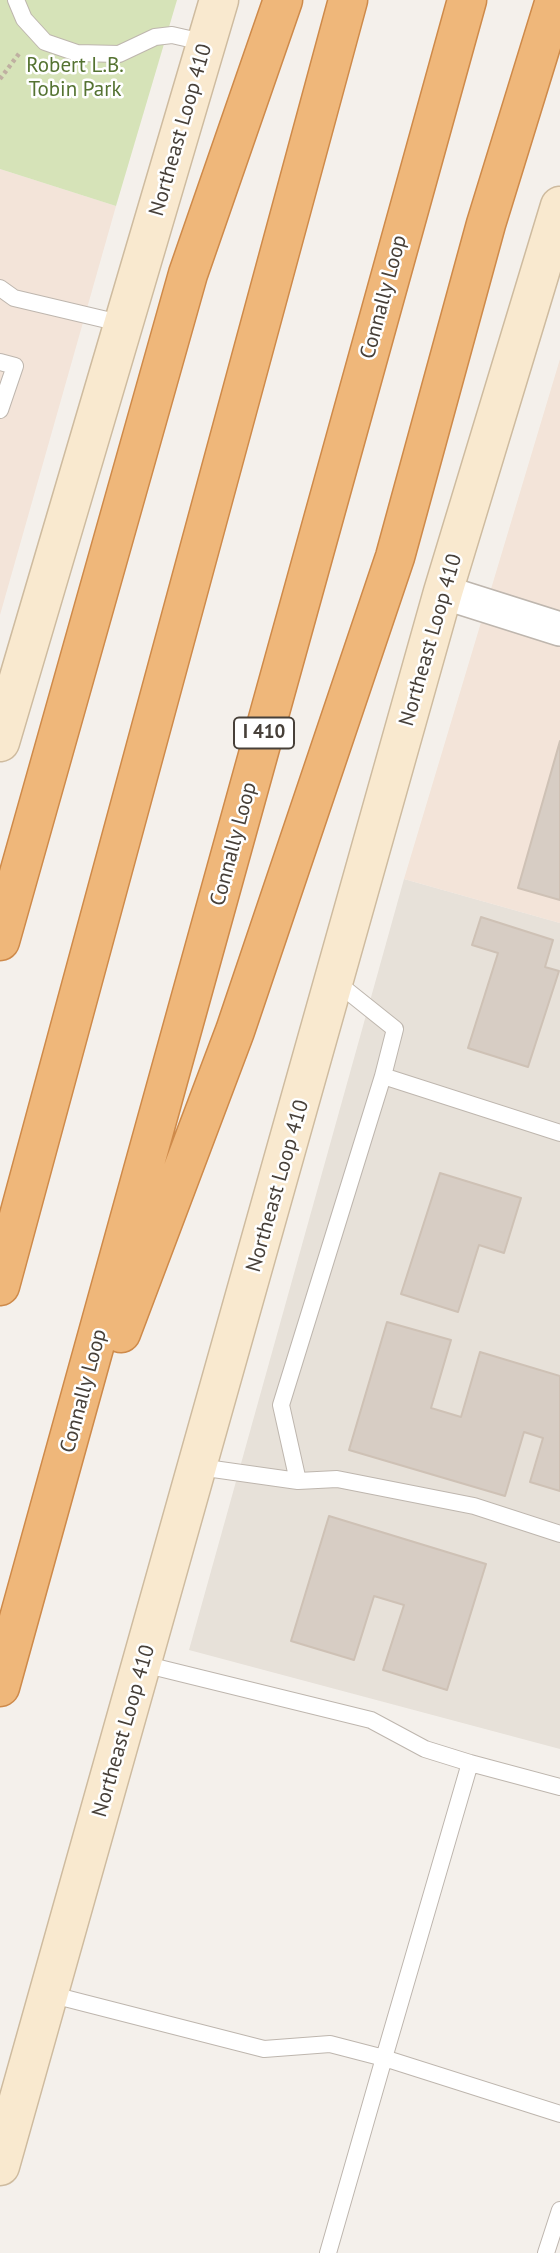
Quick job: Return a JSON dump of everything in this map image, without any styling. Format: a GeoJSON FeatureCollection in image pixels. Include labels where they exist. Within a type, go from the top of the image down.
{"type":"FeatureCollection","features":[{"type":"Feature","properties":{"kind":"highway"},"geometry":{"type":"LineString","coordinates":[[2,935],[188,274],[284,0]]}},
{"type":"Feature","properties":{"kind":"highway"},"geometry":{"type":"LineString","coordinates":[[0,1286],[348,0]]}},
{"type":"Feature","properties":{"kind":"highway","name":"Connally Loop"},"geometry":{"type":"LineString","coordinates":[[0,1687],[64,1467],[467,0]]}},
{"type":"Feature","properties":{"kind":"highway"},"geometry":{"type":"LineString","coordinates":[[64,1467],[140,1289],[235,1031],[318,790],[395,557],[486,224],[555,0]]}},
{"type":"Feature","properties":{"kind":"main road","name":"Northeast Loop 410"},"geometry":{"type":"LineString","coordinates":[[0,742],[219,0]]}},
{"type":"Feature","properties":{"kind":"main road","name":"Northeast Loop 410"},"geometry":{"type":"LineString","coordinates":[[0,2166],[199,1467],[443,592],[560,206]]}},
{"type":"Feature","properties":{"kind":"street"},"geometry":{"type":"LineString","coordinates":[[443,592],[560,629]]}},
{"type":"Feature","properties":{"kind":"lane"},"geometry":{"type":"LineString","coordinates":[[16,0],[24,19],[45,42],[78,52],[119,54],[155,37],[172,35],[207,43]]}},
{"type":"Feature","properties":{"kind":"lane"},"geometry":{"type":"LineString","coordinates":[[0,288],[14,298],[124,324]]}},
{"type":"Feature","properties":{"kind":"lane"},"geometry":{"type":"LineString","coordinates":[[0,362],[15,366],[0,410]]}},
{"type":"Feature","properties":{"kind":"lane"},"geometry":{"type":"LineString","coordinates":[[298,1481],[281,1405],[383,1076],[395,1029],[335,981]]}},
{"type":"Feature","properties":{"kind":"lane"},"geometry":{"type":"LineString","coordinates":[[383,1076],[560,1133]]}},
{"type":"Feature","properties":{"kind":"lane"},"geometry":{"type":"LineString","coordinates":[[199,1467],[298,1481],[337,1479],[474,1506],[560,1534]]}},
{"type":"Feature","properties":{"kind":"lane"},"geometry":{"type":"LineString","coordinates":[[143,1664],[371,1720],[425,1749],[560,1787]]}},
{"type":"Feature","properties":{"kind":"lane"},"geometry":{"type":"LineString","coordinates":[[328,2253],[470,1763]]}},
{"type":"Feature","properties":{"kind":"lane"},"geometry":{"type":"LineString","coordinates":[[49,1994],[264,2049],[330,2044],[384,2058],[560,2114]]}},
{"type":"Feature","properties":{"kind":"lane"},"geometry":{"type":"LineString","coordinates":[[546,2253],[560,2210]]}},
{"type":"Feature","properties":{"kind":"path"},"geometry":{"type":"LineString","coordinates":[[0,79],[36,32]]}},
{"type":"Feature","properties":{"kind":"shaded area"},"geometry":{"type":"Polygon","coordinates":[[[0,169],[116,206],[0,615],[0,169]]]}},
{"type":"Feature","properties":{"kind":"shaded area"},"geometry":{"type":"Polygon","coordinates":[[[560,359],[560,923],[404,879],[560,359]]]}},
{"type":"Feature","properties":{"kind":"shaded area"},"geometry":{"type":"Polygon","coordinates":[[[404,879],[560,923],[560,1749],[189,1650],[404,879]]]}},
{"type":"Feature","properties":{"kind":"green space","name":"Robert L.B. Tobin Park"},"geometry":{"type":"Polygon","coordinates":[[[0,0],[177,0],[116,206],[0,169],[0,0]]]}},
{"type":"Feature","properties":{"kind":"building"},"geometry":{"type":"Polygon","coordinates":[[[560,741],[560,900],[518,888],[560,741]]]}},
{"type":"Feature","properties":{"kind":"building"},"geometry":{"type":"Polygon","coordinates":[[[481,917],[553,940],[545,967],[559,971],[528,1067],[468,1048],[498,953],[472,945],[481,917]]]}},
{"type":"Feature","properties":{"kind":"building"},"geometry":{"type":"Polygon","coordinates":[[[440,1173],[521,1198],[504,1253],[479,1245],[458,1312],[401,1294],[440,1173]]]}},
{"type":"Feature","properties":{"kind":"building"},"geometry":{"type":"Polygon","coordinates":[[[387,1322],[451,1340],[431,1408],[461,1417],[480,1352],[560,1376],[560,1491],[530,1482],[543,1438],[524,1432],[505,1496],[349,1450],[387,1322]]]}},
{"type":"Feature","properties":{"kind":"building"},"geometry":{"type":"Polygon","coordinates":[[[329,1516],[486,1564],[447,1690],[383,1670],[404,1605],[374,1596],[354,1660],[291,1641],[329,1516]]]}}]}
